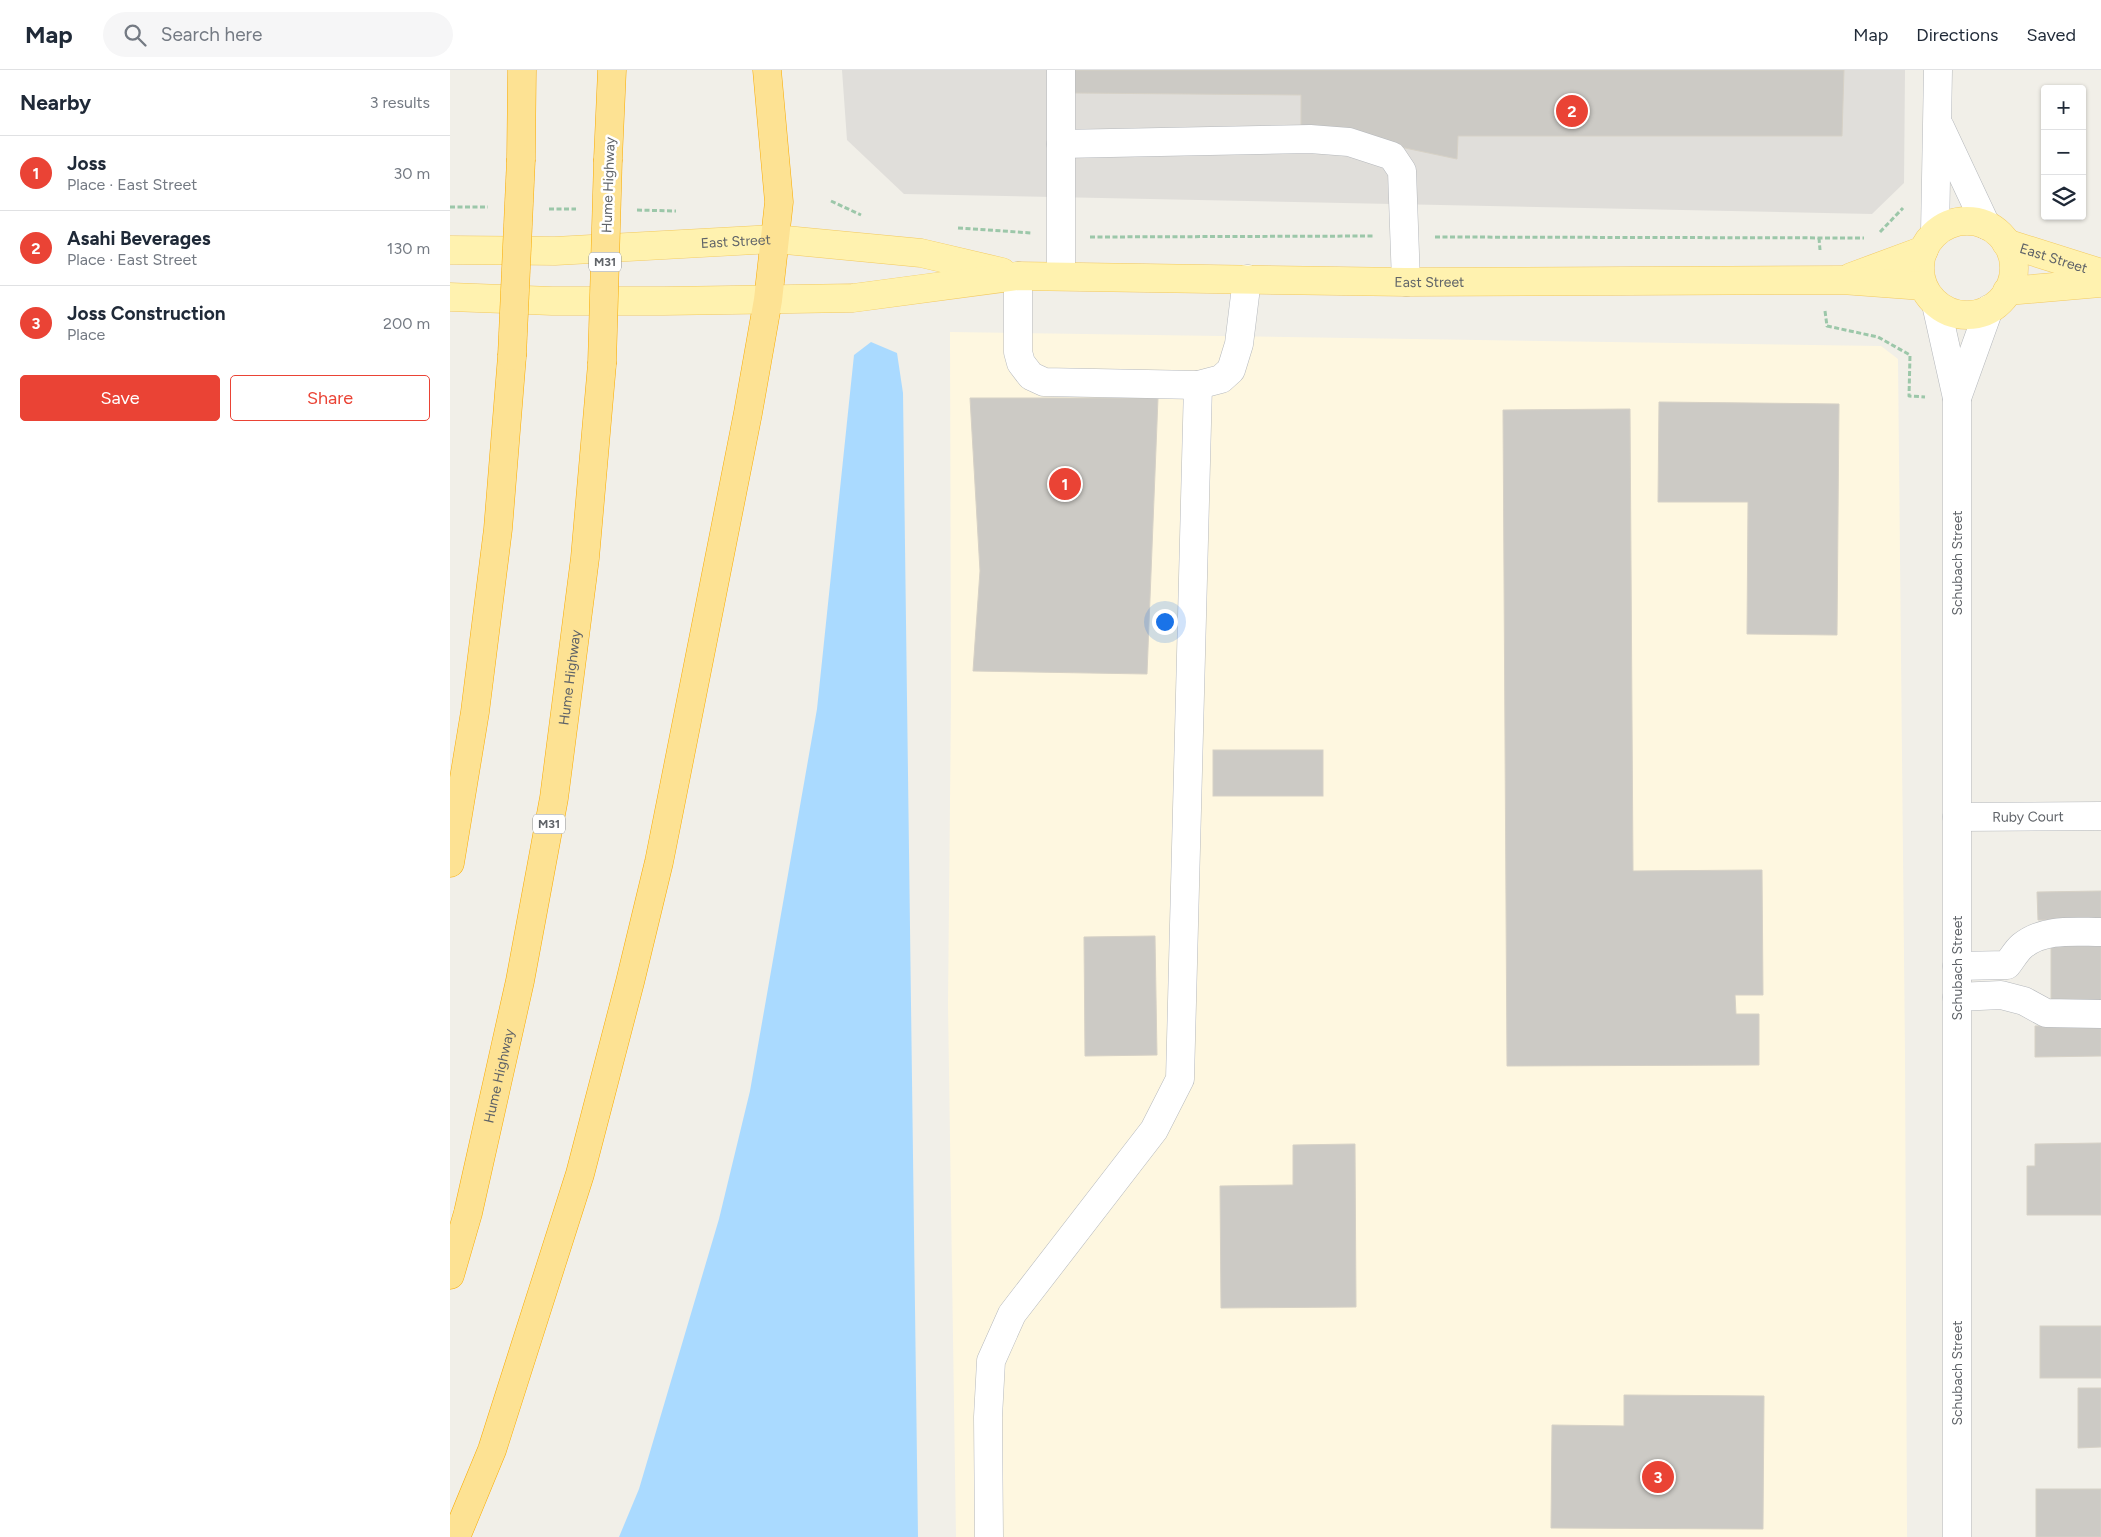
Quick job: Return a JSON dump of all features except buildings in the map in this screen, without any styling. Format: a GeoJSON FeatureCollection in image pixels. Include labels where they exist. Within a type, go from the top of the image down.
{"type":"FeatureCollection","features":[{"type":"Feature","properties":{"kind":"highway"},"geometry":{"type":"LineString","coordinates":[[450,864],[475,712],[497,539],[512,356],[521,159],[522,70]]}},
{"type":"Feature","properties":{"kind":"highway","name":"Hume Highway"},"geometry":{"type":"LineString","coordinates":[[450,1275],[468,1213],[520,981],[554,798],[585,558],[602,364],[612,70]]}},
{"type":"Feature","properties":{"kind":"highway"},"geometry":{"type":"LineString","coordinates":[[456,1537],[492,1450],[580,1174],[630,982],[661,852],[748,413],[768,300],[779,202],[767,70]]}},
{"type":"Feature","properties":{"kind":"main road"},"geometry":{"type":"LineString","coordinates":[[1968,221],[1986,225],[2001,236],[2012,255],[2014,267],[2012,279],[1998,300],[1976,314],[1962,315],[1948,311],[1930,295],[1920,268],[1929,241],[1951,224],[1968,221]]}},
{"type":"Feature","properties":{"kind":"main road","name":"East Street"},"geometry":{"type":"LineString","coordinates":[[450,250],[555,251],[775,239],[921,253],[1018,276]]}},
{"type":"Feature","properties":{"kind":"main road","name":"East Street"},"geometry":{"type":"LineString","coordinates":[[1832,280],[1929,241]]}},
{"type":"Feature","properties":{"kind":"main road","name":"East Street"},"geometry":{"type":"LineString","coordinates":[[2006,243],[2101,274]]}},
{"type":"Feature","properties":{"kind":"main road","name":"East Street"},"geometry":{"type":"LineString","coordinates":[[450,297],[552,301],[853,298],[1018,276],[1406,282],[1832,280],[1930,295]]}},
{"type":"Feature","properties":{"kind":"main road","name":"East Street"},"geometry":{"type":"LineString","coordinates":[[1998,300],[2101,283]]}},
{"type":"Feature","properties":{"kind":"street"},"geometry":{"type":"LineString","coordinates":[[1061,70],[1061,276]]}},
{"type":"Feature","properties":{"kind":"street"},"geometry":{"type":"LineString","coordinates":[[1929,241],[1938,121],[1938,70]]}},
{"type":"Feature","properties":{"kind":"street"},"geometry":{"type":"LineString","coordinates":[[1938,121],[1986,225]]}},
{"type":"Feature","properties":{"kind":"street"},"geometry":{"type":"LineString","coordinates":[[1061,144],[1310,139],[1349,142],[1392,156],[1402,171],[1406,282]]}},
{"type":"Feature","properties":{"kind":"street"},"geometry":{"type":"LineString","coordinates":[[1018,276],[1018,352],[1021,363],[1031,376],[1044,382],[1053,383],[1198,385],[1221,379],[1231,370],[1239,344],[1247,279]]}},
{"type":"Feature","properties":{"kind":"street","name":"Schubach Street"},"geometry":{"type":"LineString","coordinates":[[1930,295],[1957,398],[1957,1537]]}},
{"type":"Feature","properties":{"kind":"street","name":"Schubach Street"},"geometry":{"type":"LineString","coordinates":[[1957,398],[1998,300]]}},
{"type":"Feature","properties":{"kind":"street"},"geometry":{"type":"LineString","coordinates":[[989,1537],[988,1417],[991,1361],[1012,1314],[1154,1130],[1180,1079],[1198,385]]}},
{"type":"Feature","properties":{"kind":"street","name":"Ruby Court"},"geometry":{"type":"LineString","coordinates":[[1957,817],[2101,816]]}},
{"type":"Feature","properties":{"kind":"street"},"geometry":{"type":"LineString","coordinates":[[1957,966],[2008,965],[2020,947],[2034,938],[2052,932],[2101,932]]}},
{"type":"Feature","properties":{"kind":"street"},"geometry":{"type":"LineString","coordinates":[[1957,997],[2002,995],[2024,1001],[2046,1013],[2101,1014]]}},
{"type":"Feature","properties":{"kind":"path"},"geometry":{"type":"LineString","coordinates":[[831,201],[869,218]]}},
{"type":"Feature","properties":{"kind":"path"},"geometry":{"type":"LineString","coordinates":[[1876,238],[1905,206]]}},
{"type":"Feature","properties":{"kind":"path"},"geometry":{"type":"LineString","coordinates":[[956,227],[1061,236],[1112,237],[1866,238]]}},
{"type":"Feature","properties":{"kind":"path"},"geometry":{"type":"LineString","coordinates":[[1819,238],[1832,280],[1827,326],[1878,337],[1910,355],[1909,396],[1957,398]]}},
{"type":"Feature","properties":{"kind":"shaded area"},"geometry":{"type":"Polygon","coordinates":[[[842,70],[1905,70],[1904,183],[1872,214],[904,194],[847,140],[842,70]]]}},
{"type":"Feature","properties":{"kind":"shaded area"},"geometry":{"type":"Polygon","coordinates":[[[950,332],[1881,346],[1898,359],[1905,1054],[1907,1537],[956,1537],[948,1005],[951,701],[950,332]]]}},
{"type":"Feature","properties":{"kind":"water"},"geometry":{"type":"Polygon","coordinates":[[[871,342],[897,353],[903,393],[918,1537],[619,1537],[639,1489],[719,1219],[750,1091],[817,709],[854,355],[871,342]]]}},
{"type":"Feature","properties":{"kind":"place","name":"Asahi Beverages"},"geometry":{"type":"Point","coordinates":[1572,111]}},
{"type":"Feature","properties":{"kind":"place","name":"Joss"},"geometry":{"type":"Point","coordinates":[1065,484]}},
{"type":"Feature","properties":{"kind":"place","name":"Joss Construction"},"geometry":{"type":"Point","coordinates":[1658,1477]}}]}
